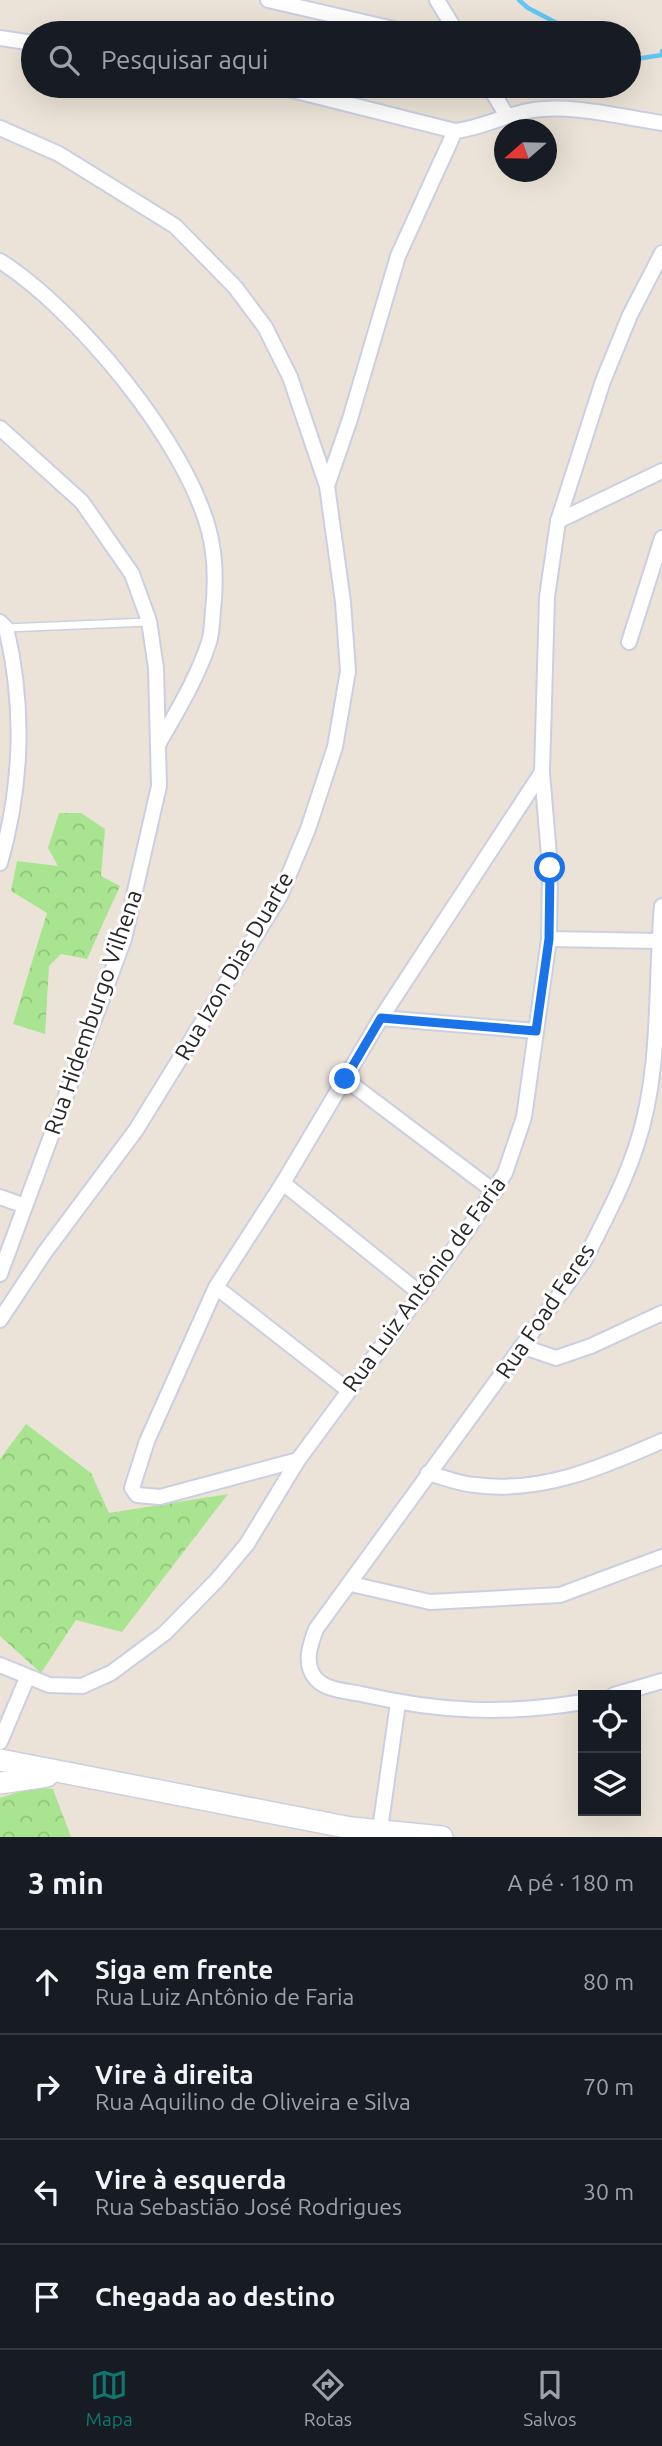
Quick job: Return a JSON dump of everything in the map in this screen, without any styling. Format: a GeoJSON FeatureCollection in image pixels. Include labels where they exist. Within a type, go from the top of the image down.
{"type":"FeatureCollection","features":[{"type":"Feature","properties":{"kind":"street"},"geometry":{"type":"LineString","coordinates":[[268,0],[359,21]]}},
{"type":"Feature","properties":{"kind":"street"},"geometry":{"type":"LineString","coordinates":[[437,0],[450,21]]}},
{"type":"Feature","properties":{"kind":"street"},"geometry":{"type":"LineString","coordinates":[[0,38],[21,41]]}},
{"type":"Feature","properties":{"kind":"street"},"geometry":{"type":"LineString","coordinates":[[324,98],[455,131],[478,128],[507,116],[554,109],[662,123]]}},
{"type":"Feature","properties":{"kind":"street"},"geometry":{"type":"LineString","coordinates":[[496,98],[507,116]]}},
{"type":"Feature","properties":{"kind":"street","name":"Rua Izon Dias Duarte"},"geometry":{"type":"LineString","coordinates":[[0,128],[59,154],[175,226],[235,287],[265,327],[290,377],[327,486],[343,602],[348,671],[335,747],[308,828],[280,896],[136,1130],[44,1252],[0,1320]]}},
{"type":"Feature","properties":{"kind":"street"},"geometry":{"type":"LineString","coordinates":[[327,486],[354,407],[398,256],[455,131]]}},
{"type":"Feature","properties":{"kind":"street","name":"Rua Luiz Antônio de Faria"},"geometry":{"type":"LineString","coordinates":[[0,1665],[49,1685],[82,1686],[111,1673],[165,1633],[217,1580],[247,1544],[298,1460],[495,1192],[524,1117],[549,939],[550,868],[542,772],[547,597],[558,521],[603,381],[630,315],[662,253]]}},
{"type":"Feature","properties":{"kind":"street"},"geometry":{"type":"LineString","coordinates":[[0,261],[25,277],[110,359],[169,447],[201,507],[209,532],[216,578],[210,641],[159,744]]}},
{"type":"Feature","properties":{"kind":"street","name":"Rua Hidemburgo Vilhena"},"geometry":{"type":"LineString","coordinates":[[0,428],[82,502],[132,574],[149,621],[156,668],[159,744],[159,786],[124,939],[0,1274]]}},
{"type":"Feature","properties":{"kind":"street"},"geometry":{"type":"LineString","coordinates":[[558,521],[662,471]]}},
{"type":"Feature","properties":{"kind":"street"},"geometry":{"type":"LineString","coordinates":[[629,642],[662,538]]}},
{"type":"Feature","properties":{"kind":"street"},"geometry":{"type":"LineString","coordinates":[[0,861],[10,828],[18,768],[17,687],[3,625]]}},
{"type":"Feature","properties":{"kind":"street"},"geometry":{"type":"LineString","coordinates":[[298,1460],[160,1497],[148,1497],[133,1492],[131,1481],[146,1441],[216,1287],[283,1183],[381,1018],[542,772]]}},
{"type":"Feature","properties":{"kind":"street","name":"Rua Foad Feres"},"geometry":{"type":"LineString","coordinates":[[398,1703],[329,1687],[317,1680],[310,1668],[309,1646],[316,1629],[351,1584],[428,1473],[524,1347],[584,1261],[615,1199],[637,1144],[653,1061],[662,906]]}},
{"type":"Feature","properties":{"kind":"street"},"geometry":{"type":"LineString","coordinates":[[549,939],[659,941]]}},
{"type":"Feature","properties":{"kind":"street"},"geometry":{"type":"LineString","coordinates":[[381,1018],[536,1031]]}},
{"type":"Feature","properties":{"kind":"street"},"geometry":{"type":"LineString","coordinates":[[345,1079],[495,1192]]}},
{"type":"Feature","properties":{"kind":"street"},"geometry":{"type":"LineString","coordinates":[[283,1183],[421,1294]]}},
{"type":"Feature","properties":{"kind":"street"},"geometry":{"type":"LineString","coordinates":[[0,1197],[25,1206]]}},
{"type":"Feature","properties":{"kind":"street"},"geometry":{"type":"LineString","coordinates":[[216,1287],[348,1390]]}},
{"type":"Feature","properties":{"kind":"street"},"geometry":{"type":"LineString","coordinates":[[524,1347],[556,1358],[591,1346],[662,1313]]}},
{"type":"Feature","properties":{"kind":"street"},"geometry":{"type":"LineString","coordinates":[[428,1473],[472,1485],[523,1485],[576,1476],[662,1441]]}},
{"type":"Feature","properties":{"kind":"street"},"geometry":{"type":"LineString","coordinates":[[351,1584],[430,1602],[560,1595],[662,1557]]}},
{"type":"Feature","properties":{"kind":"street"},"geometry":{"type":"LineString","coordinates":[[0,1742],[27,1678]]}},
{"type":"Feature","properties":{"kind":"street"},"geometry":{"type":"LineString","coordinates":[[631,1690],[662,1681]]}},
{"type":"Feature","properties":{"kind":"street"},"geometry":{"type":"LineString","coordinates":[[361,1832],[398,1703],[467,1712],[531,1711],[578,1703]]}},
{"type":"Feature","properties":{"kind":"street"},"geometry":{"type":"LineString","coordinates":[[0,1760],[361,1832],[443,1837]]}},
{"type":"Feature","properties":{"kind":"street"},"geometry":{"type":"LineString","coordinates":[[0,1783],[66,1775]]}},
{"type":"Feature","properties":{"kind":"lane"},"geometry":{"type":"LineString","coordinates":[[3,625],[149,621]]}},
{"type":"Feature","properties":{"kind":"green space"},"geometry":{"type":"Polygon","coordinates":[[[59,813],[81,813],[105,829],[101,876],[120,886],[87,959],[61,954],[49,966],[45,1034],[13,1024],[47,913],[11,891],[17,861],[58,866],[48,848],[59,813]]]}},
{"type":"Feature","properties":{"kind":"green space"},"geometry":{"type":"Polygon","coordinates":[[[26,1424],[91,1473],[109,1513],[228,1494],[122,1632],[76,1620],[41,1673],[0,1636],[0,1459],[26,1424]]]}},
{"type":"Feature","properties":{"kind":"green space"},"geometry":{"type":"Polygon","coordinates":[[[34,1787],[53,1789],[71,1837],[0,1837],[0,1798],[34,1787]]]}},
{"type":"Feature","properties":{"kind":"waterway"},"geometry":{"type":"LineString","coordinates":[[519,0],[553,21]]}},
{"type":"Feature","properties":{"kind":"waterway"},"geometry":{"type":"LineString","coordinates":[[641,58],[662,55],[662,51]]}},
{"type":"Feature","properties":{"kind":"route"},"geometry":{"type":"LineString","coordinates":[[345,1079],[381,1018],[536,1031],[549,939],[550,868]]}}]}
